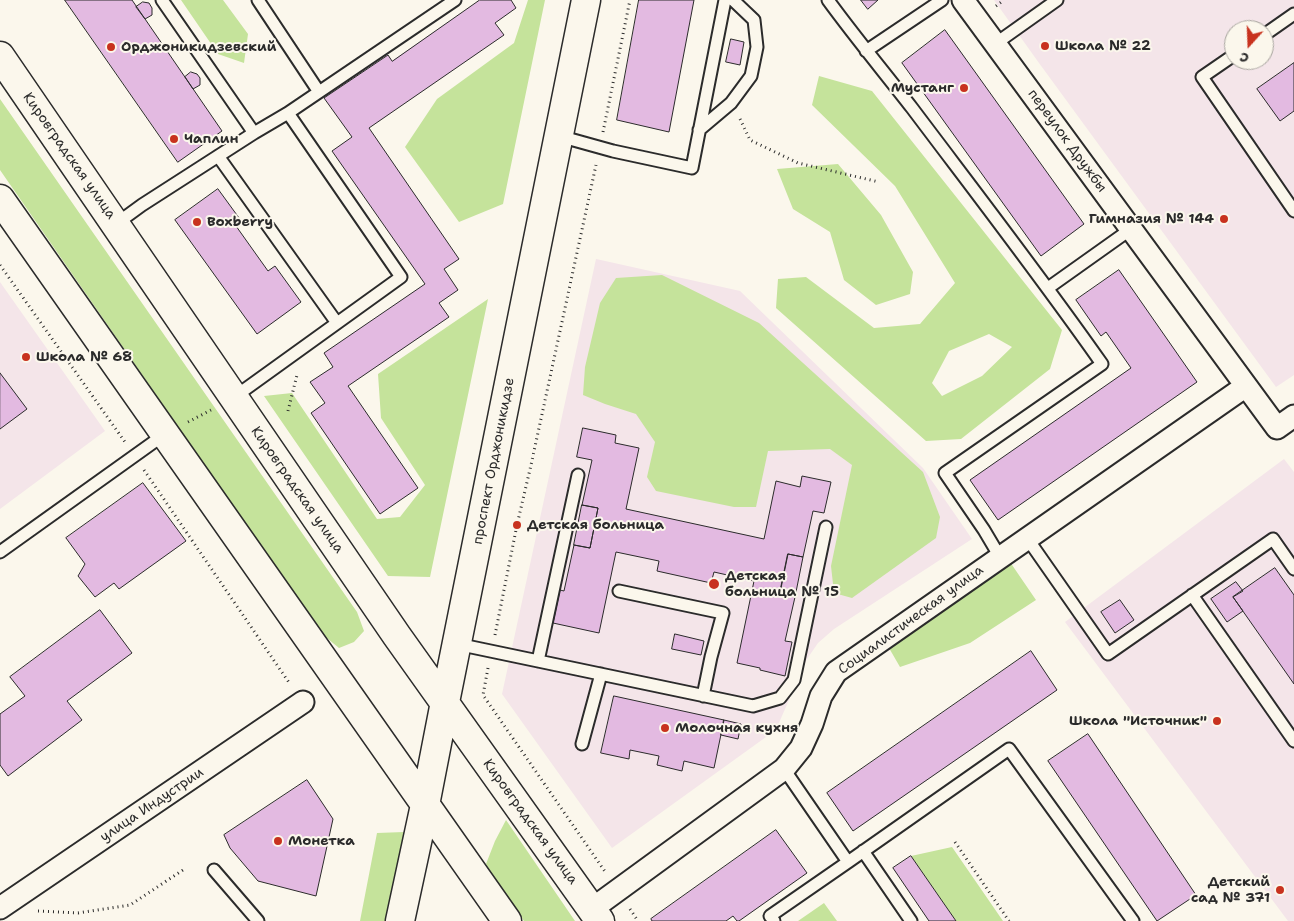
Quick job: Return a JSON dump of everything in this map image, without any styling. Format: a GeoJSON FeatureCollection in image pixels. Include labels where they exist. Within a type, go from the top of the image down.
{"type":"FeatureCollection","features":[{"type":"Feature","properties":{"kind":"main road","name":"проспект Орджоникидзе"},"geometry":{"type":"LineString","coordinates":[[400,921],[425,805],[586,0]]}},
{"type":"Feature","properties":{"kind":"main road","name":"Кировградская улица"},"geometry":{"type":"LineString","coordinates":[[0,56],[397,636],[596,915]]}},
{"type":"Feature","properties":{"kind":"main road"},"geometry":{"type":"LineString","coordinates":[[0,199],[507,921]]}},
{"type":"Feature","properties":{"kind":"street","name":"переулок Дружбы"},"geometry":{"type":"LineString","coordinates":[[963,0],[1246,386],[1286,422]]}},
{"type":"Feature","properties":{"kind":"street","name":"Социалистическая улица"},"geometry":{"type":"LineString","coordinates":[[596,915],[618,890],[784,769],[801,748],[812,724],[820,696],[836,672],[1246,386]]}},
{"type":"Feature","properties":{"kind":"street","name":"улица Индустрии"},"geometry":{"type":"LineString","coordinates":[[0,908],[303,702]]}},
{"type":"Feature","properties":{"kind":"lane"},"geometry":{"type":"LineString","coordinates":[[162,0],[254,133]]}},
{"type":"Feature","properties":{"kind":"lane"},"geometry":{"type":"LineString","coordinates":[[258,0],[319,92]]}},
{"type":"Feature","properties":{"kind":"lane"},"geometry":{"type":"LineString","coordinates":[[116,224],[142,205],[288,113],[455,0]]}},
{"type":"Feature","properties":{"kind":"lane"},"geometry":{"type":"LineString","coordinates":[[559,136],[692,168],[725,0]]}},
{"type":"Feature","properties":{"kind":"lane"},"geometry":{"type":"LineString","coordinates":[[699,130],[731,103],[751,76],[757,47],[754,20],[733,0]]}},
{"type":"Feature","properties":{"kind":"lane"},"geometry":{"type":"LineString","coordinates":[[828,0],[1048,288],[1102,364],[944,473],[1000,556]]}},
{"type":"Feature","properties":{"kind":"lane"},"geometry":{"type":"LineString","coordinates":[[866,51],[942,0]]}},
{"type":"Feature","properties":{"kind":"lane"},"geometry":{"type":"LineString","coordinates":[[995,44],[1057,0]]}},
{"type":"Feature","properties":{"kind":"lane"},"geometry":{"type":"LineString","coordinates":[[1274,28],[1294,14]]}},
{"type":"Feature","properties":{"kind":"lane"},"geometry":{"type":"LineString","coordinates":[[1224,62],[1202,77],[1294,210]]}},
{"type":"Feature","properties":{"kind":"lane"},"geometry":{"type":"LineString","coordinates":[[234,398],[401,277],[288,113]]}},
{"type":"Feature","properties":{"kind":"lane"},"geometry":{"type":"LineString","coordinates":[[218,156],[337,323]]}},
{"type":"Feature","properties":{"kind":"lane"},"geometry":{"type":"LineString","coordinates":[[1048,288],[1131,229]]}},
{"type":"Feature","properties":{"kind":"lane"},"geometry":{"type":"LineString","coordinates":[[0,552],[165,434]]}},
{"type":"Feature","properties":{"kind":"lane"},"geometry":{"type":"LineString","coordinates":[[538,661],[578,474]]}},
{"type":"Feature","properties":{"kind":"lane"},"geometry":{"type":"LineString","coordinates":[[457,644],[753,706],[780,698],[794,680],[826,527]]}},
{"type":"Feature","properties":{"kind":"lane"},"geometry":{"type":"LineString","coordinates":[[1027,538],[1108,654],[1273,539],[1294,569]]}},
{"type":"Feature","properties":{"kind":"lane"},"geometry":{"type":"LineString","coordinates":[[619,591],[723,613],[703,696]]}},
{"type":"Feature","properties":{"kind":"lane"},"geometry":{"type":"LineString","coordinates":[[1192,595],[1294,740]]}},
{"type":"Feature","properties":{"kind":"lane"},"geometry":{"type":"LineString","coordinates":[[582,744],[601,674]]}},
{"type":"Feature","properties":{"kind":"lane"},"geometry":{"type":"LineString","coordinates":[[774,921],[770,916],[1009,750],[1133,921]]}},
{"type":"Feature","properties":{"kind":"lane"},"geometry":{"type":"LineString","coordinates":[[784,769],[848,862]]}},
{"type":"Feature","properties":{"kind":"lane"},"geometry":{"type":"LineString","coordinates":[[863,851],[911,921]]}},
{"type":"Feature","properties":{"kind":"lane"},"geometry":{"type":"LineString","coordinates":[[214,870],[258,921]]}},
{"type":"Feature","properties":{"kind":"path"},"geometry":{"type":"LineString","coordinates":[[630,0],[534,456],[517,525],[483,695],[638,921]]}},
{"type":"Feature","properties":{"kind":"path"},"geometry":{"type":"LineString","coordinates":[[731,103],[750,140],[798,163],[880,182]]}},
{"type":"Feature","properties":{"kind":"path"},"geometry":{"type":"LineString","coordinates":[[0,265],[135,456],[303,702]]}},
{"type":"Feature","properties":{"kind":"path"},"geometry":{"type":"LineString","coordinates":[[288,411],[304,347]]}},
{"type":"Feature","properties":{"kind":"path"},"geometry":{"type":"LineString","coordinates":[[165,434],[234,398]]}},
{"type":"Feature","properties":{"kind":"path"},"geometry":{"type":"LineString","coordinates":[[955,842],[1009,921]]}},
{"type":"Feature","properties":{"kind":"path"},"geometry":{"type":"LineString","coordinates":[[0,908],[78,913],[130,905],[183,870]]}},
{"type":"Feature","properties":{"kind":"shaded area","name":"Гимназия № 144"},"geometry":{"type":"Polygon","coordinates":[[[994,0],[1294,0],[1294,375],[1276,387],[994,0]]]}},
{"type":"Feature","properties":{"kind":"shaded area","name":"Детская больница № 15"},"geometry":{"type":"Polygon","coordinates":[[[596,259],[740,291],[923,468],[972,539],[834,629],[818,643],[807,659],[778,725],[766,737],[612,848],[502,694],[596,259]]]}},
{"type":"Feature","properties":{"kind":"shaded area","name":"Школа № 68"},"geometry":{"type":"Polygon","coordinates":[[[0,282],[105,431],[0,509],[0,282]]]}},
{"type":"Feature","properties":{"kind":"shaded area","name":"Школа \"Источник\""},"geometry":{"type":"Polygon","coordinates":[[[1284,459],[1294,472],[1294,921],[1288,921],[1065,622],[1284,459]]]}},
{"type":"Feature","properties":{"kind":"green space"},"geometry":{"type":"Polygon","coordinates":[[[181,0],[223,0],[248,34],[244,63],[218,54],[181,0]]]}},
{"type":"Feature","properties":{"kind":"green space"},"geometry":{"type":"Polygon","coordinates":[[[528,0],[545,0],[503,204],[459,222],[405,147],[437,99],[514,43],[528,0]]]}},
{"type":"Feature","properties":{"kind":"green space"},"geometry":{"type":"Polygon","coordinates":[[[819,76],[872,91],[1062,330],[1050,369],[961,439],[926,441],[776,308],[778,279],[806,277],[874,328],[920,324],[955,283],[895,186],[812,105],[819,76]],[[989,334],[949,351],[932,383],[942,396],[982,376],[1012,347],[989,334]]]}},
{"type":"Feature","properties":{"kind":"green space"},"geometry":{"type":"Polygon","coordinates":[[[0,99],[357,612],[364,631],[354,642],[339,648],[322,634],[0,170],[0,99]]]}},
{"type":"Feature","properties":{"kind":"green space"},"geometry":{"type":"Polygon","coordinates":[[[838,164],[881,215],[913,272],[910,294],[876,305],[844,280],[830,232],[793,209],[777,169],[838,164]]]}},
{"type":"Feature","properties":{"kind":"green space"},"geometry":{"type":"Polygon","coordinates":[[[662,275],[759,323],[923,472],[940,517],[936,538],[852,598],[834,593],[831,566],[852,465],[830,449],[768,451],[756,507],[734,507],[656,491],[647,477],[655,442],[636,414],[583,395],[585,367],[600,303],[616,278],[662,275]]]}},
{"type":"Feature","properties":{"kind":"green space"},"geometry":{"type":"Polygon","coordinates":[[[488,299],[430,577],[388,576],[264,396],[292,393],[377,519],[400,517],[425,485],[381,418],[378,374],[488,299]]]}},
{"type":"Feature","properties":{"kind":"green space"},"geometry":{"type":"Polygon","coordinates":[[[1010,562],[1036,600],[970,643],[900,667],[889,648],[1010,562]]]}},
{"type":"Feature","properties":{"kind":"green space"},"geometry":{"type":"Polygon","coordinates":[[[506,820],[575,921],[524,921],[504,893],[486,864],[506,820]]]}},
{"type":"Feature","properties":{"kind":"green space"},"geometry":{"type":"Polygon","coordinates":[[[404,832],[387,921],[360,921],[377,833],[404,832]]]}},
{"type":"Feature","properties":{"kind":"green space"},"geometry":{"type":"Polygon","coordinates":[[[952,847],[1003,921],[956,921],[911,856],[952,847]]]}},
{"type":"Feature","properties":{"kind":"green space"},"geometry":{"type":"Polygon","coordinates":[[[824,903],[837,921],[798,921],[824,903]]]}},
{"type":"Feature","properties":{"kind":"building"},"geometry":{"type":"Polygon","coordinates":[[[65,0],[132,0],[222,131],[178,162],[65,0]]]}},
{"type":"Feature","properties":{"kind":"building"},"geometry":{"type":"Polygon","coordinates":[[[480,0],[511,0],[516,8],[495,23],[504,35],[369,128],[459,259],[444,269],[458,290],[439,303],[449,317],[348,386],[418,488],[380,514],[311,413],[325,403],[310,382],[333,367],[324,353],[425,284],[332,151],[352,137],[324,98],[388,55],[392,61],[480,0]]]}},
{"type":"Feature","properties":{"kind":"building"},"geometry":{"type":"Polygon","coordinates":[[[639,0],[694,0],[669,132],[617,120],[639,0]]]}},
{"type":"Feature","properties":{"kind":"building"},"geometry":{"type":"Polygon","coordinates":[[[861,0],[878,0],[868,9],[861,0]]]}},
{"type":"Feature","properties":{"kind":"building"},"geometry":{"type":"Polygon","coordinates":[[[143,2],[149,3],[152,8],[152,15],[145,19],[136,7],[143,2]]]}},
{"type":"Feature","properties":{"kind":"building"},"geometry":{"type":"Polygon","coordinates":[[[945,30],[1084,224],[1041,256],[902,63],[945,30]]]}},
{"type":"Feature","properties":{"kind":"building"},"geometry":{"type":"Polygon","coordinates":[[[731,39],[744,42],[740,65],[726,62],[731,39]]]}},
{"type":"Feature","properties":{"kind":"building"},"geometry":{"type":"Polygon","coordinates":[[[1294,63],[1294,111],[1280,121],[1257,89],[1294,63]]]}},
{"type":"Feature","properties":{"kind":"building"},"geometry":{"type":"Polygon","coordinates":[[[191,72],[197,74],[200,78],[200,85],[193,89],[185,77],[191,72]]]}},
{"type":"Feature","properties":{"kind":"building"},"geometry":{"type":"Polygon","coordinates":[[[218,189],[242,222],[236,226],[268,271],[275,266],[301,302],[257,334],[175,220],[218,189]]]}},
{"type":"Feature","properties":{"kind":"building"},"geometry":{"type":"Polygon","coordinates":[[[1119,270],[1197,382],[998,520],[970,480],[1131,368],[1106,332],[1101,336],[1076,300],[1119,270]]]}},
{"type":"Feature","properties":{"kind":"building"},"geometry":{"type":"Polygon","coordinates":[[[0,373],[27,409],[0,429],[0,373]]]}},
{"type":"Feature","properties":{"kind":"building"},"geometry":{"type":"Polygon","coordinates":[[[583,428],[616,435],[615,443],[639,448],[626,509],[764,539],[776,481],[800,487],[802,476],[831,482],[824,513],[813,511],[803,557],[788,554],[780,593],[795,597],[785,641],[792,642],[785,676],[737,663],[754,581],[714,572],[711,583],[657,571],[659,561],[616,552],[599,633],[553,623],[560,590],[564,591],[574,545],[590,548],[598,508],[582,505],[592,460],[577,457],[583,428]]]}},
{"type":"Feature","properties":{"kind":"building"},"geometry":{"type":"Polygon","coordinates":[[[143,483],[186,541],[119,589],[114,583],[95,597],[78,576],[85,564],[66,538],[143,483]]]}},
{"type":"Feature","properties":{"kind":"building"},"geometry":{"type":"Polygon","coordinates":[[[582,505],[598,508],[590,548],[574,545],[582,505]]]}},
{"type":"Feature","properties":{"kind":"building"},"geometry":{"type":"Polygon","coordinates":[[[788,554],[803,557],[795,597],[780,593],[788,554]]]}},
{"type":"Feature","properties":{"kind":"building"},"geometry":{"type":"Polygon","coordinates":[[[1275,568],[1294,595],[1294,684],[1233,597],[1275,568]]]}},
{"type":"Feature","properties":{"kind":"building"},"geometry":{"type":"Polygon","coordinates":[[[1236,582],[1243,591],[1233,597],[1243,611],[1227,622],[1211,599],[1236,582]]]}},
{"type":"Feature","properties":{"kind":"building"},"geometry":{"type":"Polygon","coordinates":[[[1120,600],[1134,620],[1115,633],[1101,612],[1120,600]]]}},
{"type":"Feature","properties":{"kind":"building"},"geometry":{"type":"Polygon","coordinates":[[[100,610],[132,653],[67,701],[82,720],[8,776],[0,765],[0,714],[25,696],[10,677],[100,610]]]}},
{"type":"Feature","properties":{"kind":"building"},"geometry":{"type":"Polygon","coordinates":[[[675,634],[704,641],[701,655],[672,649],[675,634]]]}},
{"type":"Feature","properties":{"kind":"building"},"geometry":{"type":"Polygon","coordinates":[[[1031,651],[1057,690],[853,831],[827,793],[1031,651]]]}},
{"type":"Feature","properties":{"kind":"building","name":"Молочная кухня"},"geometry":{"type":"Polygon","coordinates":[[[614,696],[724,720],[714,768],[684,761],[682,771],[657,765],[659,756],[630,750],[629,759],[601,753],[614,696]]]}},
{"type":"Feature","properties":{"kind":"building"},"geometry":{"type":"Polygon","coordinates":[[[724,720],[741,724],[738,739],[721,735],[724,720]]]}},
{"type":"Feature","properties":{"kind":"building"},"geometry":{"type":"Polygon","coordinates":[[[1088,734],[1196,895],[1157,921],[1048,761],[1088,734]]]}},
{"type":"Feature","properties":{"kind":"building","name":"Монетка"},"geometry":{"type":"Polygon","coordinates":[[[307,780],[333,819],[316,896],[258,881],[230,848],[224,835],[307,780]]]}},
{"type":"Feature","properties":{"kind":"building"},"geometry":{"type":"Polygon","coordinates":[[[776,830],[807,873],[739,921],[733,916],[726,921],[652,921],[651,919],[776,830]]]}},
{"type":"Feature","properties":{"kind":"building"},"geometry":{"type":"Polygon","coordinates":[[[911,856],[956,921],[929,921],[893,868],[911,856]]]}},
{"type":"Feature","properties":{"kind":"place","name":"Школа № 22"},"geometry":{"type":"Point","coordinates":[1045,46]}},
{"type":"Feature","properties":{"kind":"place","name":"Орджоникидзевский"},"geometry":{"type":"Point","coordinates":[111,47]}},
{"type":"Feature","properties":{"kind":"place","name":"Мустанг"},"geometry":{"type":"Point","coordinates":[964,88]}},
{"type":"Feature","properties":{"kind":"place","name":"Чаплин"},"geometry":{"type":"Point","coordinates":[174,139]}},
{"type":"Feature","properties":{"kind":"place","name":"Гимназия № 144"},"geometry":{"type":"Point","coordinates":[1224,219]}},
{"type":"Feature","properties":{"kind":"place","name":"Boxberry"},"geometry":{"type":"Point","coordinates":[197,222]}},
{"type":"Feature","properties":{"kind":"place","name":"Школа № 68"},"geometry":{"type":"Point","coordinates":[26,357]}},
{"type":"Feature","properties":{"kind":"place","name":"Детская больница"},"geometry":{"type":"Point","coordinates":[517,525]}},
{"type":"Feature","properties":{"kind":"place","name":"Детская больница № 15"},"geometry":{"type":"Point","coordinates":[714,584]}},
{"type":"Feature","properties":{"kind":"place","name":"Школа \"Источник\""},"geometry":{"type":"Point","coordinates":[1217,721]}},
{"type":"Feature","properties":{"kind":"place","name":"Молочная кухня"},"geometry":{"type":"Point","coordinates":[665,728]}},
{"type":"Feature","properties":{"kind":"place","name":"Монетка"},"geometry":{"type":"Point","coordinates":[278,841]}},
{"type":"Feature","properties":{"kind":"place","name":"Детский сад № 371"},"geometry":{"type":"Point","coordinates":[1280,890]}}]}
